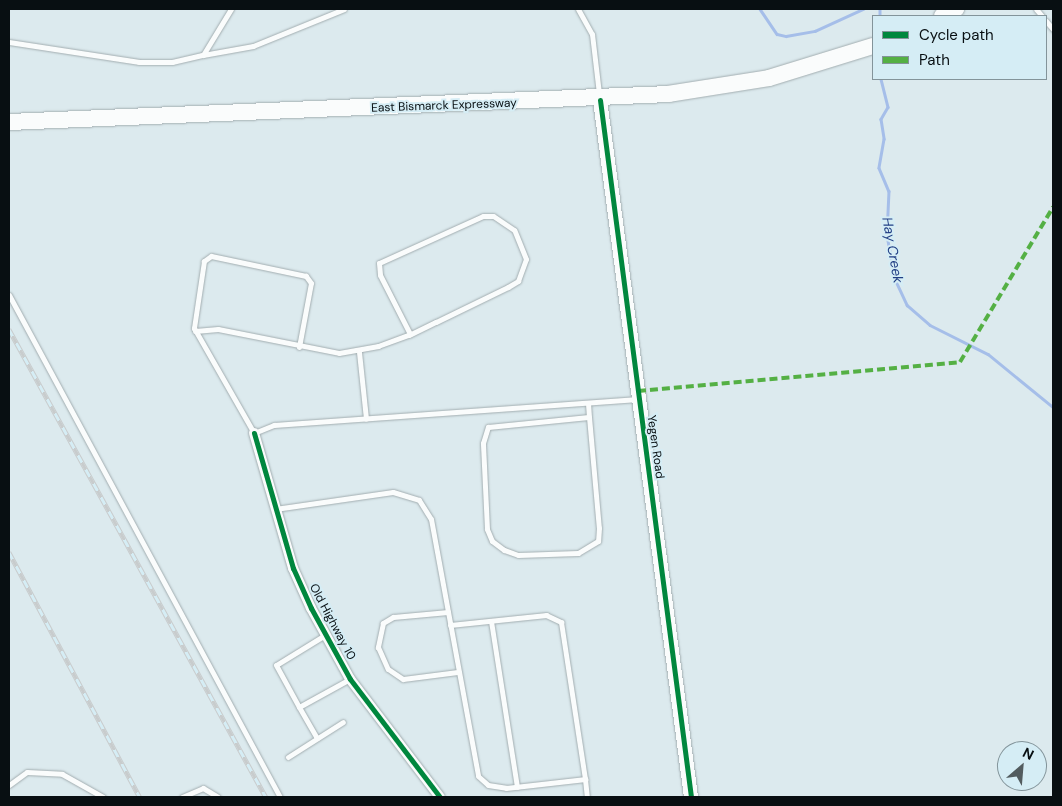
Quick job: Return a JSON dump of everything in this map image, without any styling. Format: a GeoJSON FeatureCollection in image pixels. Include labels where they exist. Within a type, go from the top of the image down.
{"type":"FeatureCollection","features":[{"type":"Feature","properties":{"kind":"main road"},"geometry":{"type":"LineString","coordinates":[[944,15],[956,9]]}},
{"type":"Feature","properties":{"kind":"main road","name":"East Bismarck Expressway"},"geometry":{"type":"LineString","coordinates":[[9,122],[600,100],[737,85],[872,46]]}},
{"type":"Feature","properties":{"kind":"street","name":"Yegen Road"},"geometry":{"type":"LineString","coordinates":[[600,100],[691,797]]}},
{"type":"Feature","properties":{"kind":"street","name":"Old Highway 10"},"geometry":{"type":"LineString","coordinates":[[254,433],[293,568],[326,635],[350,679],[440,797]]}},
{"type":"Feature","properties":{"kind":"lane"},"geometry":{"type":"LineString","coordinates":[[203,55],[231,9]]}},
{"type":"Feature","properties":{"kind":"lane"},"geometry":{"type":"LineString","coordinates":[[9,42],[139,62],[172,62],[253,46],[344,9]]}},
{"type":"Feature","properties":{"kind":"lane"},"geometry":{"type":"LineString","coordinates":[[578,9],[592,34],[600,100]]}},
{"type":"Feature","properties":{"kind":"lane"},"geometry":{"type":"LineString","coordinates":[[195,330],[218,329],[299,347],[359,352],[410,334],[518,281],[526,260],[514,230],[493,216],[483,216],[382,261],[378,270],[410,334]]}},
{"type":"Feature","properties":{"kind":"lane"},"geometry":{"type":"LineString","coordinates":[[299,347],[309,279],[211,256],[203,264],[192,321],[195,330],[254,433],[274,425],[639,399]]}},
{"type":"Feature","properties":{"kind":"lane"},"geometry":{"type":"LineString","coordinates":[[9,295],[280,797]]}},
{"type":"Feature","properties":{"kind":"lane"},"geometry":{"type":"LineString","coordinates":[[359,352],[366,418]]}},
{"type":"Feature","properties":{"kind":"lane"},"geometry":{"type":"LineString","coordinates":[[588,402],[598,541],[578,553],[518,555],[504,550],[492,541],[487,529],[483,443],[488,427],[589,417]]}},
{"type":"Feature","properties":{"kind":"lane"},"geometry":{"type":"LineString","coordinates":[[275,509],[393,492],[419,500],[431,519],[478,776],[495,787],[517,787],[585,779]]}},
{"type":"Feature","properties":{"kind":"lane"},"geometry":{"type":"LineString","coordinates":[[448,612],[393,617],[383,623],[378,647],[388,669],[403,678],[458,672]]}},
{"type":"Feature","properties":{"kind":"lane"},"geometry":{"type":"LineString","coordinates":[[450,625],[546,615],[561,622],[587,797]]}},
{"type":"Feature","properties":{"kind":"lane"},"geometry":{"type":"LineString","coordinates":[[491,621],[517,787]]}},
{"type":"Feature","properties":{"kind":"lane"},"geometry":{"type":"LineString","coordinates":[[317,738],[276,665],[326,635]]}},
{"type":"Feature","properties":{"kind":"lane"},"geometry":{"type":"LineString","coordinates":[[300,707],[350,679]]}},
{"type":"Feature","properties":{"kind":"lane"},"geometry":{"type":"LineString","coordinates":[[288,757],[344,722]]}},
{"type":"Feature","properties":{"kind":"lane"},"geometry":{"type":"LineString","coordinates":[[9,785],[27,772],[62,774],[103,797]]}},
{"type":"Feature","properties":{"kind":"lane"},"geometry":{"type":"LineString","coordinates":[[182,797],[203,788],[218,797]]}},
{"type":"Feature","properties":{"kind":"waterway"},"geometry":{"type":"LineString","coordinates":[[760,9],[777,34],[786,36],[815,31],[863,9]]}},
{"type":"Feature","properties":{"kind":"waterway","name":"Hay Creek"},"geometry":{"type":"LineString","coordinates":[[880,9],[880,15]]}},
{"type":"Feature","properties":{"kind":"waterway","name":"Hay Creek"},"geometry":{"type":"LineString","coordinates":[[881,80],[888,107],[881,119],[884,139],[879,168],[889,191],[887,235],[895,279],[907,305],[930,325],[988,354],[1053,407]]}},
{"type":"Feature","properties":{"kind":"railway"},"geometry":{"type":"LineString","coordinates":[[9,329],[266,797]]}},
{"type":"Feature","properties":{"kind":"railway"},"geometry":{"type":"LineString","coordinates":[[9,552],[140,797]]}},
{"type":"Feature","properties":{"kind":"marked path"},"geometry":{"type":"LineString","coordinates":[[638,391],[960,362],[1053,207]]}},
{"type":"Feature","properties":{"kind":"cycle path"},"geometry":{"type":"LineString","coordinates":[[600,100],[691,797]]}},
{"type":"Feature","properties":{"kind":"cycle path"},"geometry":{"type":"LineString","coordinates":[[254,433],[293,568],[311,608],[350,679],[440,797]]}}]}
